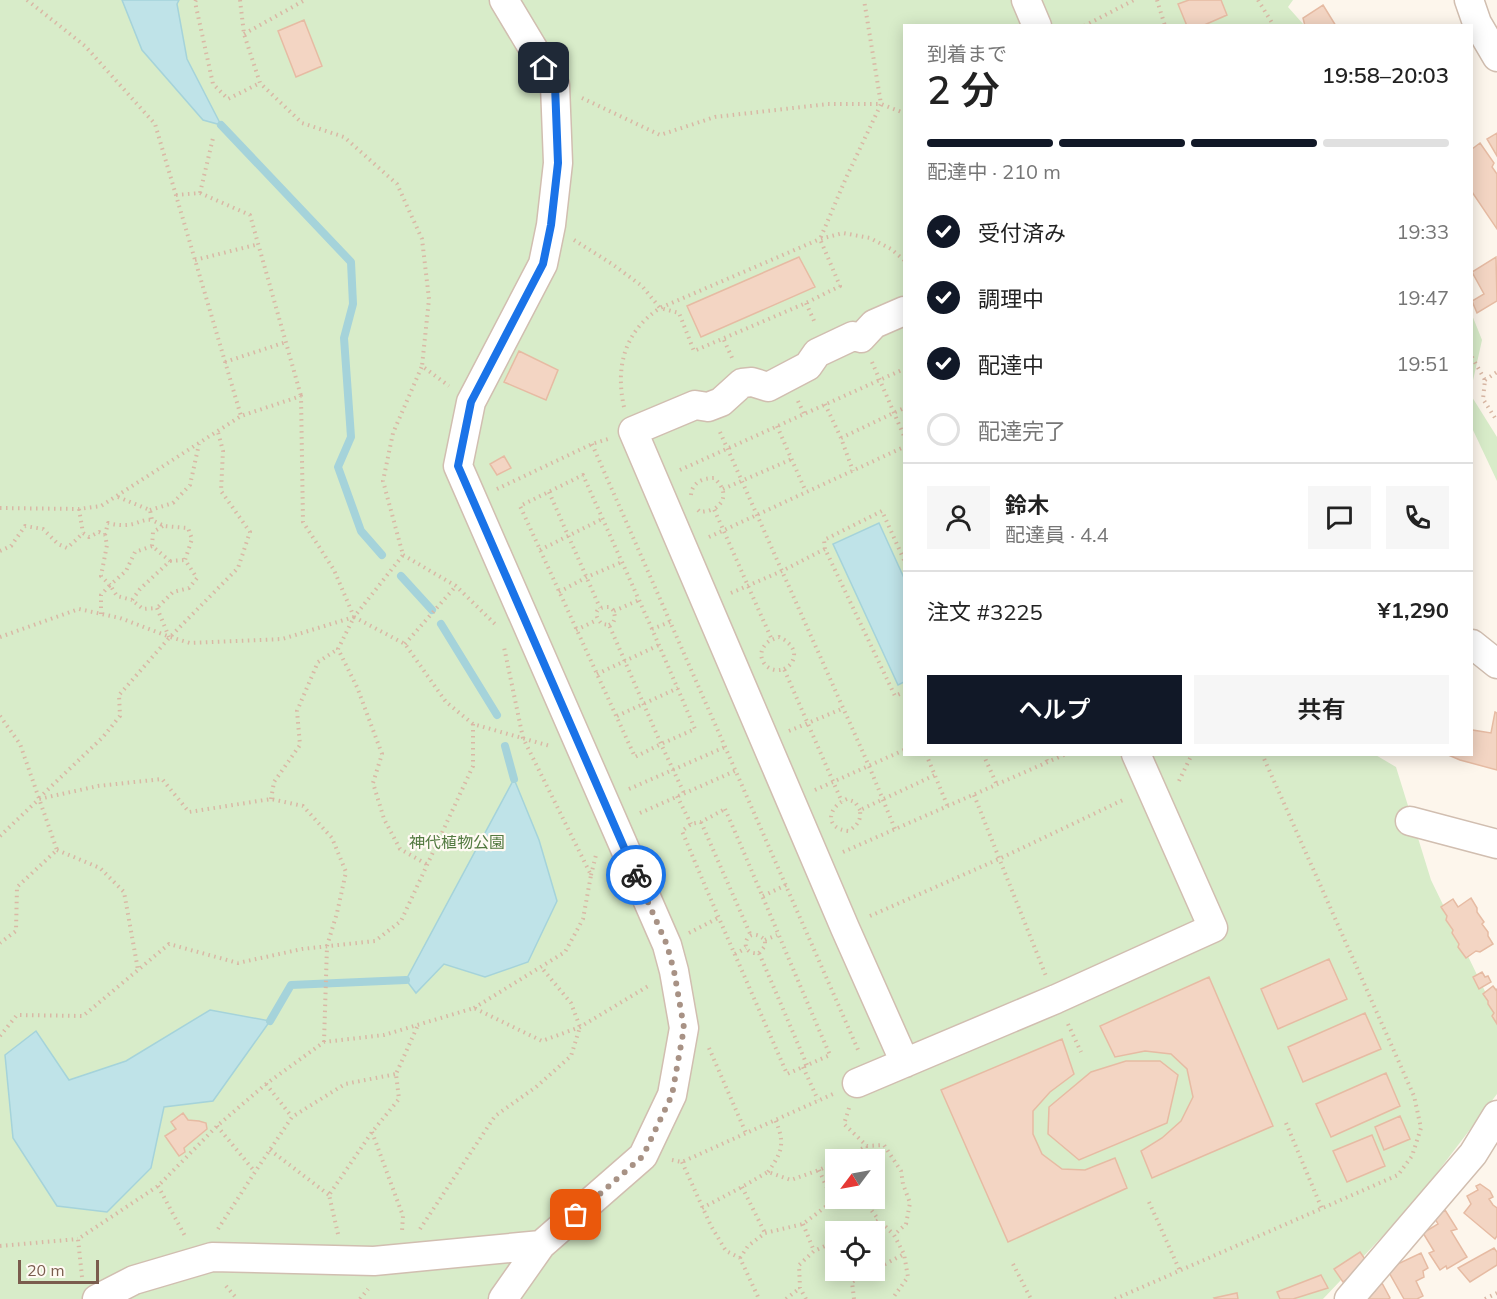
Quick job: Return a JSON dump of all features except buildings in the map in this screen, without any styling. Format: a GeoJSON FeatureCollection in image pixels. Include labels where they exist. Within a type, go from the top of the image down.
{"type":"FeatureCollection","features":[{"type":"Feature","properties":{"kind":"street"},"geometry":{"type":"LineString","coordinates":[[503,1299],[541,1245],[643,1156],[672,1095],[684,1028],[667,945],[458,466],[471,402],[543,264],[551,225],[558,163],[555,85],[504,0]]}},
{"type":"Feature","properties":{"kind":"street"},"geometry":{"type":"LineString","coordinates":[[1026,0],[1036,24]]}},
{"type":"Feature","properties":{"kind":"street"},"geometry":{"type":"LineString","coordinates":[[1469,0],[1477,23],[1497,57]]}},
{"type":"Feature","properties":{"kind":"street"},"geometry":{"type":"LineString","coordinates":[[903,310],[874,324],[861,338],[853,336],[817,353],[808,366],[768,387],[752,382],[742,383],[721,402],[708,407],[695,405],[633,431],[905,1063]]}},
{"type":"Feature","properties":{"kind":"street"},"geometry":{"type":"LineString","coordinates":[[1473,645],[1497,664]]}},
{"type":"Feature","properties":{"kind":"street"},"geometry":{"type":"LineString","coordinates":[[864,1081],[1056,999],[1213,928],[1137,756]]}},
{"type":"Feature","properties":{"kind":"street"},"geometry":{"type":"LineString","coordinates":[[1410,821],[1497,844]]}},
{"type":"Feature","properties":{"kind":"street"},"geometry":{"type":"LineString","coordinates":[[1349,1299],[1473,1154],[1497,1115]]}},
{"type":"Feature","properties":{"kind":"street"},"geometry":{"type":"LineString","coordinates":[[90,1289],[134,1280],[212,1257],[374,1261],[541,1245]]}},
{"type":"Feature","properties":{"kind":"path"},"geometry":{"type":"LineString","coordinates":[[27,0],[85,46],[155,124],[241,416]]}},
{"type":"Feature","properties":{"kind":"path"},"geometry":{"type":"LineString","coordinates":[[196,0],[213,84],[228,99],[260,83]]}},
{"type":"Feature","properties":{"kind":"path"},"geometry":{"type":"LineString","coordinates":[[240,0],[244,34],[260,83],[302,123],[344,137],[397,184],[422,239],[429,299],[422,366],[393,433],[382,481],[403,555],[456,586],[501,630]]}},
{"type":"Feature","properties":{"kind":"path"},"geometry":{"type":"LineString","coordinates":[[244,34],[305,0]]}},
{"type":"Feature","properties":{"kind":"path"},"geometry":{"type":"LineString","coordinates":[[551,225],[620,269],[642,286],[660,308],[679,313],[694,351],[724,340],[840,286],[820,239],[881,104],[864,0]]}},
{"type":"Feature","properties":{"kind":"path"},"geometry":{"type":"LineString","coordinates":[[1088,24],[1134,0]]}},
{"type":"Feature","properties":{"kind":"path"},"geometry":{"type":"LineString","coordinates":[[1157,0],[1164,24]]}},
{"type":"Feature","properties":{"kind":"path"},"geometry":{"type":"LineString","coordinates":[[1258,0],[1273,24]]}},
{"type":"Feature","properties":{"kind":"path"},"geometry":{"type":"LineString","coordinates":[[555,85],[660,135],[715,117],[828,104],[881,104],[903,113]]}},
{"type":"Feature","properties":{"kind":"path"},"geometry":{"type":"LineString","coordinates":[[200,193],[213,138]]}},
{"type":"Feature","properties":{"kind":"path"},"geometry":{"type":"LineString","coordinates":[[176,195],[200,193],[250,215],[301,396],[303,522],[334,570],[354,617],[405,644],[446,702],[473,724],[585,757]]}},
{"type":"Feature","properties":{"kind":"path"},"geometry":{"type":"LineString","coordinates":[[473,500],[592,444],[633,431],[623,405],[620,374],[625,348],[646,317],[660,308],[820,239],[843,233],[870,238],[891,249],[903,259]]}},
{"type":"Feature","properties":{"kind":"path"},"geometry":{"type":"LineString","coordinates":[[195,260],[259,244]]}},
{"type":"Feature","properties":{"kind":"path"},"geometry":{"type":"LineString","coordinates":[[861,338],[903,434]]}},
{"type":"Feature","properties":{"kind":"path"},"geometry":{"type":"LineString","coordinates":[[225,362],[286,342]]}},
{"type":"Feature","properties":{"kind":"path"},"geometry":{"type":"LineString","coordinates":[[1473,359],[1485,380],[1483,399],[1497,421]]}},
{"type":"Feature","properties":{"kind":"path"},"geometry":{"type":"LineString","coordinates":[[422,366],[471,402]]}},
{"type":"Feature","properties":{"kind":"path"},"geometry":{"type":"LineString","coordinates":[[655,482],[903,369]]}},
{"type":"Feature","properties":{"kind":"path"},"geometry":{"type":"LineString","coordinates":[[1485,380],[1497,372]]}},
{"type":"Feature","properties":{"kind":"path"},"geometry":{"type":"LineString","coordinates":[[0,508],[79,509],[101,506],[241,416],[301,396]]}},
{"type":"Feature","properties":{"kind":"path"},"geometry":{"type":"LineString","coordinates":[[825,404],[853,471]]}},
{"type":"Feature","properties":{"kind":"path"},"geometry":{"type":"LineString","coordinates":[[708,407],[844,708],[895,830]]}},
{"type":"Feature","properties":{"kind":"path"},"geometry":{"type":"LineString","coordinates":[[841,438],[903,409]]}},
{"type":"Feature","properties":{"kind":"path"},"geometry":{"type":"LineString","coordinates":[[777,426],[806,492]]}},
{"type":"Feature","properties":{"kind":"path"},"geometry":{"type":"LineString","coordinates":[[0,836],[103,736],[120,716],[119,695],[170,637],[238,568],[250,532],[221,491],[223,451],[218,432]]}},
{"type":"Feature","properties":{"kind":"path"},"geometry":{"type":"LineString","coordinates":[[117,497],[150,510],[173,503],[189,485],[199,443]]}},
{"type":"Feature","properties":{"kind":"path"},"geometry":{"type":"LineString","coordinates":[[592,444],[786,885],[864,1081],[844,1124],[867,1146]]}},
{"type":"Feature","properties":{"kind":"path"},"geometry":{"type":"LineString","coordinates":[[684,550],[903,447]]}},
{"type":"Feature","properties":{"kind":"path"},"geometry":{"type":"LineString","coordinates":[[723,489],[792,459]]}},
{"type":"Feature","properties":{"kind":"path"},"geometry":{"type":"LineString","coordinates":[[583,475],[695,729],[635,757],[520,506],[549,492],[583,475]]}},
{"type":"Feature","properties":{"kind":"path"},"geometry":{"type":"LineString","coordinates":[[692,500],[693,485],[707,478],[714,478],[723,489],[724,498],[721,504],[708,511],[700,512],[695,507]]}},
{"type":"Feature","properties":{"kind":"path"},"geometry":{"type":"LineString","coordinates":[[549,492],[600,608]]}},
{"type":"Feature","properties":{"kind":"path"},"geometry":{"type":"LineString","coordinates":[[714,508],[772,640]]}},
{"type":"Feature","properties":{"kind":"path"},"geometry":{"type":"LineString","coordinates":[[79,509],[83,533],[89,537],[99,532],[105,535]]}},
{"type":"Feature","properties":{"kind":"path"},"geometry":{"type":"LineString","coordinates":[[150,510],[152,520]]}},
{"type":"Feature","properties":{"kind":"path"},"geometry":{"type":"LineString","coordinates":[[903,558],[882,511],[824,540],[825,549],[895,696],[903,692]]}},
{"type":"Feature","properties":{"kind":"path"},"geometry":{"type":"LineString","coordinates":[[144,519],[164,525],[188,528],[192,539],[185,560],[197,578],[189,588],[173,592],[157,608],[143,609],[132,600],[117,596],[101,576],[107,545],[105,535],[108,523],[132,524],[144,519]]}},
{"type":"Feature","properties":{"kind":"path"},"geometry":{"type":"LineString","coordinates":[[540,550],[602,519]]}},
{"type":"Feature","properties":{"kind":"path"},"geometry":{"type":"LineString","coordinates":[[152,546],[153,532],[164,525]]}},
{"type":"Feature","properties":{"kind":"path"},"geometry":{"type":"LineString","coordinates":[[0,551],[11,546],[25,526],[43,529],[58,544],[67,548],[83,533]]}},
{"type":"Feature","properties":{"kind":"path"},"geometry":{"type":"LineString","coordinates":[[101,614],[101,595],[126,571],[135,552],[152,546]]}},
{"type":"Feature","properties":{"kind":"path"},"geometry":{"type":"LineString","coordinates":[[152,546],[170,561]]}},
{"type":"Feature","properties":{"kind":"path"},"geometry":{"type":"LineString","coordinates":[[707,604],[825,549]]}},
{"type":"Feature","properties":{"kind":"path"},"geometry":{"type":"LineString","coordinates":[[271,799],[274,782],[300,745],[297,711],[318,662],[338,649],[354,617],[403,555]]}},
{"type":"Feature","properties":{"kind":"path"},"geometry":{"type":"LineString","coordinates":[[132,600],[170,561],[185,560]]}},
{"type":"Feature","properties":{"kind":"path"},"geometry":{"type":"LineString","coordinates":[[559,592],[622,562]]}},
{"type":"Feature","properties":{"kind":"path"},"geometry":{"type":"LineString","coordinates":[[405,644],[456,586]]}},
{"type":"Feature","properties":{"kind":"path"},"geometry":{"type":"LineString","coordinates":[[614,611],[639,600]]}},
{"type":"Feature","properties":{"kind":"path"},"geometry":{"type":"LineString","coordinates":[[610,607],[614,611],[615,618],[609,625],[606,626],[597,620],[597,611],[600,608],[610,607]]}},
{"type":"Feature","properties":{"kind":"path"},"geometry":{"type":"LineString","coordinates":[[157,608],[170,637]]}},
{"type":"Feature","properties":{"kind":"path"},"geometry":{"type":"LineString","coordinates":[[0,637],[79,609],[120,618],[190,643],[282,639],[354,617]]}},
{"type":"Feature","properties":{"kind":"path"},"geometry":{"type":"LineString","coordinates":[[576,630],[597,620]]}},
{"type":"Feature","properties":{"kind":"path"},"geometry":{"type":"LineString","coordinates":[[652,629],[670,622]]}},
{"type":"Feature","properties":{"kind":"path"},"geometry":{"type":"LineString","coordinates":[[609,625],[684,793]]}},
{"type":"Feature","properties":{"kind":"path"},"geometry":{"type":"LineString","coordinates":[[779,637],[790,644],[794,651],[794,660],[784,669],[772,670],[767,666],[761,652],[765,645],[779,637]]}},
{"type":"Feature","properties":{"kind":"path"},"geometry":{"type":"LineString","coordinates":[[0,1246],[78,1239],[158,1186],[217,1126],[266,1084],[324,1042],[384,1035],[474,1008],[565,952],[583,919],[591,875],[523,738],[503,641]]}},
{"type":"Feature","properties":{"kind":"path"},"geometry":{"type":"LineString","coordinates":[[597,674],[659,645]]}},
{"type":"Feature","properties":{"kind":"path"},"geometry":{"type":"LineString","coordinates":[[338,649],[357,687],[382,754],[373,783],[384,819],[400,849],[428,865]]}},
{"type":"Feature","properties":{"kind":"path"},"geometry":{"type":"LineString","coordinates":[[784,669],[842,801]]}},
{"type":"Feature","properties":{"kind":"path"},"geometry":{"type":"LineString","coordinates":[[616,716],[678,688]]}},
{"type":"Feature","properties":{"kind":"path"},"geometry":{"type":"LineString","coordinates":[[765,741],[844,708]]}},
{"type":"Feature","properties":{"kind":"path"},"geometry":{"type":"LineString","coordinates":[[0,717],[20,744],[57,850],[100,868],[124,892],[138,970]]}},
{"type":"Feature","properties":{"kind":"path"},"geometry":{"type":"LineString","coordinates":[[0,1036],[17,1015],[83,1016],[169,944],[238,963],[302,949],[375,941],[401,921],[473,766],[473,724]]}},
{"type":"Feature","properties":{"kind":"path"},"geometry":{"type":"LineString","coordinates":[[609,812],[673,770],[725,747]]}},
{"type":"Feature","properties":{"kind":"path"},"geometry":{"type":"LineString","coordinates":[[791,801],[903,750]]}},
{"type":"Feature","properties":{"kind":"path"},"geometry":{"type":"LineString","coordinates":[[927,756],[948,807]]}},
{"type":"Feature","properties":{"kind":"path"},"geometry":{"type":"LineString","coordinates":[[983,756],[997,785]]}},
{"type":"Feature","properties":{"kind":"path"},"geometry":{"type":"LineString","coordinates":[[1045,756],[1048,763]]}},
{"type":"Feature","properties":{"kind":"path"},"geometry":{"type":"LineString","coordinates":[[818,863],[1062,756]]}},
{"type":"Feature","properties":{"kind":"path"},"geometry":{"type":"LineString","coordinates":[[1115,1299],[1398,1175],[1412,1156],[1421,1128],[1414,1096],[1263,756]]}},
{"type":"Feature","properties":{"kind":"path"},"geometry":{"type":"LineString","coordinates":[[609,812],[677,796],[735,771]]}},
{"type":"Feature","properties":{"kind":"path"},"geometry":{"type":"LineString","coordinates":[[860,810],[935,775]]}},
{"type":"Feature","properties":{"kind":"path"},"geometry":{"type":"LineString","coordinates":[[39,798],[98,786],[162,779],[189,812],[271,799],[303,806],[332,838],[346,872],[327,946],[324,1042]]}},
{"type":"Feature","properties":{"kind":"path"},"geometry":{"type":"LineString","coordinates":[[845,928],[1151,787]]}},
{"type":"Feature","properties":{"kind":"path"},"geometry":{"type":"LineString","coordinates":[[974,795],[1056,999],[1081,1052]]}},
{"type":"Feature","properties":{"kind":"path"},"geometry":{"type":"LineString","coordinates":[[677,796],[691,824]]}},
{"type":"Feature","properties":{"kind":"path"},"geometry":{"type":"LineString","coordinates":[[847,799],[855,802],[860,810],[861,817],[856,826],[849,831],[833,826],[831,817],[837,804],[842,801],[847,799]]}},
{"type":"Feature","properties":{"kind":"path"},"geometry":{"type":"LineString","coordinates":[[725,809],[830,1055],[787,1074],[682,831],[691,824],[701,822],[725,809]]}},
{"type":"Feature","properties":{"kind":"path"},"geometry":{"type":"LineString","coordinates":[[701,822],[751,936]]}},
{"type":"Feature","properties":{"kind":"path"},"geometry":{"type":"LineString","coordinates":[[0,943],[16,931],[17,887],[57,850]]}},
{"type":"Feature","properties":{"kind":"path"},"geometry":{"type":"LineString","coordinates":[[763,896],[786,885]]}},
{"type":"Feature","properties":{"kind":"path"},"geometry":{"type":"LineString","coordinates":[[755,934],[765,940],[765,946],[759,954],[750,953],[745,943],[755,934]]}},
{"type":"Feature","properties":{"kind":"path"},"geometry":{"type":"LineString","coordinates":[[765,940],[777,935]]}},
{"type":"Feature","properties":{"kind":"path"},"geometry":{"type":"LineString","coordinates":[[735,954],[746,948]]}},
{"type":"Feature","properties":{"kind":"path"},"geometry":{"type":"LineString","coordinates":[[759,954],[818,1100]]}},
{"type":"Feature","properties":{"kind":"path"},"geometry":{"type":"LineString","coordinates":[[360,1299],[374,1282],[401,1259],[495,1116],[536,1087],[571,1056],[580,1027],[571,1003],[541,967]]}},
{"type":"Feature","properties":{"kind":"path"},"geometry":{"type":"LineString","coordinates":[[474,1008],[542,1041],[580,1027],[674,971]]}},
{"type":"Feature","properties":{"kind":"path"},"geometry":{"type":"LineString","coordinates":[[329,1195],[372,1132],[399,1099],[396,1074],[418,1024]]}},
{"type":"Feature","properties":{"kind":"path"},"geometry":{"type":"LineString","coordinates":[[198,1261],[292,1117],[345,1084],[396,1074]]}},
{"type":"Feature","properties":{"kind":"path"},"geometry":{"type":"LineString","coordinates":[[643,1156],[682,1162],[864,1081]]}},
{"type":"Feature","properties":{"kind":"path"},"geometry":{"type":"LineString","coordinates":[[266,1084],[292,1117]]}},
{"type":"Feature","properties":{"kind":"path"},"geometry":{"type":"LineString","coordinates":[[702,1208],[768,1172],[779,1157],[782,1137],[775,1119]]}},
{"type":"Feature","properties":{"kind":"path"},"geometry":{"type":"LineString","coordinates":[[1286,1123],[1322,1209]]}},
{"type":"Feature","properties":{"kind":"path"},"geometry":{"type":"LineString","coordinates":[[217,1126],[255,1172]]}},
{"type":"Feature","properties":{"kind":"path"},"geometry":{"type":"LineString","coordinates":[[372,1132],[403,1215],[401,1259]]}},
{"type":"Feature","properties":{"kind":"path"},"geometry":{"type":"LineString","coordinates":[[861,1149],[867,1146],[884,1145],[901,1171],[910,1203],[906,1224],[894,1235]]}},
{"type":"Feature","properties":{"kind":"path"},"geometry":{"type":"LineString","coordinates":[[270,1150],[329,1195],[345,1261]]}},
{"type":"Feature","properties":{"kind":"path"},"geometry":{"type":"LineString","coordinates":[[682,1162],[711,1227],[726,1251],[740,1258],[759,1299]]}},
{"type":"Feature","properties":{"kind":"path"},"geometry":{"type":"LineString","coordinates":[[768,1172],[791,1180],[825,1167]]}},
{"type":"Feature","properties":{"kind":"path"},"geometry":{"type":"LineString","coordinates":[[819,1170],[825,1184]]}},
{"type":"Feature","properties":{"kind":"path"},"geometry":{"type":"LineString","coordinates":[[742,1187],[765,1233]]}},
{"type":"Feature","properties":{"kind":"path"},"geometry":{"type":"LineString","coordinates":[[1149,1202],[1180,1270]]}},
{"type":"Feature","properties":{"kind":"path"},"geometry":{"type":"LineString","coordinates":[[740,1258],[748,1246],[765,1233],[802,1224],[825,1206]]}},
{"type":"Feature","properties":{"kind":"path"},"geometry":{"type":"LineString","coordinates":[[870,1209],[894,1235],[904,1254],[908,1277],[892,1299]]}},
{"type":"Feature","properties":{"kind":"path"},"geometry":{"type":"LineString","coordinates":[[802,1224],[814,1251]]}},
{"type":"Feature","properties":{"kind":"path"},"geometry":{"type":"LineString","coordinates":[[78,1239],[90,1289]]}},
{"type":"Feature","properties":{"kind":"path"},"geometry":{"type":"LineString","coordinates":[[806,1299],[800,1288],[800,1266],[814,1251],[825,1246]]}},
{"type":"Feature","properties":{"kind":"path"},"geometry":{"type":"LineString","coordinates":[[885,1264],[904,1254]]}},
{"type":"Feature","properties":{"kind":"path"},"geometry":{"type":"LineString","coordinates":[[1013,1264],[1031,1299]]}},
{"type":"Feature","properties":{"kind":"path"},"geometry":{"type":"LineString","coordinates":[[854,1281],[852,1282],[854,1299]]}},
{"type":"Feature","properties":{"kind":"path"},"geometry":{"type":"LineString","coordinates":[[786,1299],[800,1288]]}},
{"type":"Feature","properties":{"kind":"path"},"geometry":{"type":"LineString","coordinates":[[1485,1299],[1497,1293]]}},
{"type":"Feature","properties":{"kind":"green space","name":"神代植物公園"},"geometry":{"type":"Polygon","coordinates":[[[0,0],[1293,0],[1288,7],[1303,24],[903,24],[903,756],[1377,756],[1396,767],[1431,880],[1497,1016],[1497,1094],[1414,1203],[1323,1299],[0,1299],[0,0]]]}},
{"type":"Feature","properties":{"kind":"green space"},"geometry":{"type":"Polygon","coordinates":[[[1473,318],[1482,340],[1473,380],[1473,318]]]}},
{"type":"Feature","properties":{"kind":"green space"},"geometry":{"type":"Polygon","coordinates":[[[1473,399],[1497,437],[1497,481],[1473,430],[1473,399]]]}},
{"type":"Feature","properties":{"kind":"water"},"geometry":{"type":"Polygon","coordinates":[[[122,0],[179,0],[177,4],[187,59],[221,125],[203,120],[142,50],[122,0]]]}},
{"type":"Feature","properties":{"kind":"water"},"geometry":{"type":"Polygon","coordinates":[[[879,523],[903,576],[903,682],[898,685],[833,544],[879,523]]]}},
{"type":"Feature","properties":{"kind":"water"},"geometry":{"type":"Polygon","coordinates":[[[514,779],[539,840],[557,901],[528,962],[485,977],[444,964],[416,993],[406,980],[514,779]]]}},
{"type":"Feature","properties":{"kind":"water"},"geometry":{"type":"Polygon","coordinates":[[[210,1010],[270,1021],[213,1101],[164,1107],[151,1168],[107,1212],[57,1206],[13,1138],[5,1055],[36,1031],[69,1080],[126,1061],[210,1010]]]}},
{"type":"Feature","properties":{"kind":"waterway"},"geometry":{"type":"LineString","coordinates":[[221,125],[351,262],[353,304],[344,338],[351,437],[338,467],[361,531],[382,555]]}},
{"type":"Feature","properties":{"kind":"waterway"},"geometry":{"type":"LineString","coordinates":[[401,576],[432,610]]}},
{"type":"Feature","properties":{"kind":"waterway"},"geometry":{"type":"LineString","coordinates":[[441,624],[497,715]]}},
{"type":"Feature","properties":{"kind":"waterway"},"geometry":{"type":"LineString","coordinates":[[505,746],[514,779]]}},
{"type":"Feature","properties":{"kind":"waterway"},"geometry":{"type":"LineString","coordinates":[[270,1021],[291,985],[406,980]]}},
{"type":"Feature","properties":{"kind":"way so far"},"geometry":{"type":"LineString","coordinates":[[576,1215],[643,1156],[672,1095],[684,1028],[667,945],[636,875]]}},
{"type":"Feature","properties":{"kind":"route"},"geometry":{"type":"LineString","coordinates":[[544,68],[555,85],[558,163],[551,225],[543,264],[471,402],[458,466],[636,875]]}}]}
